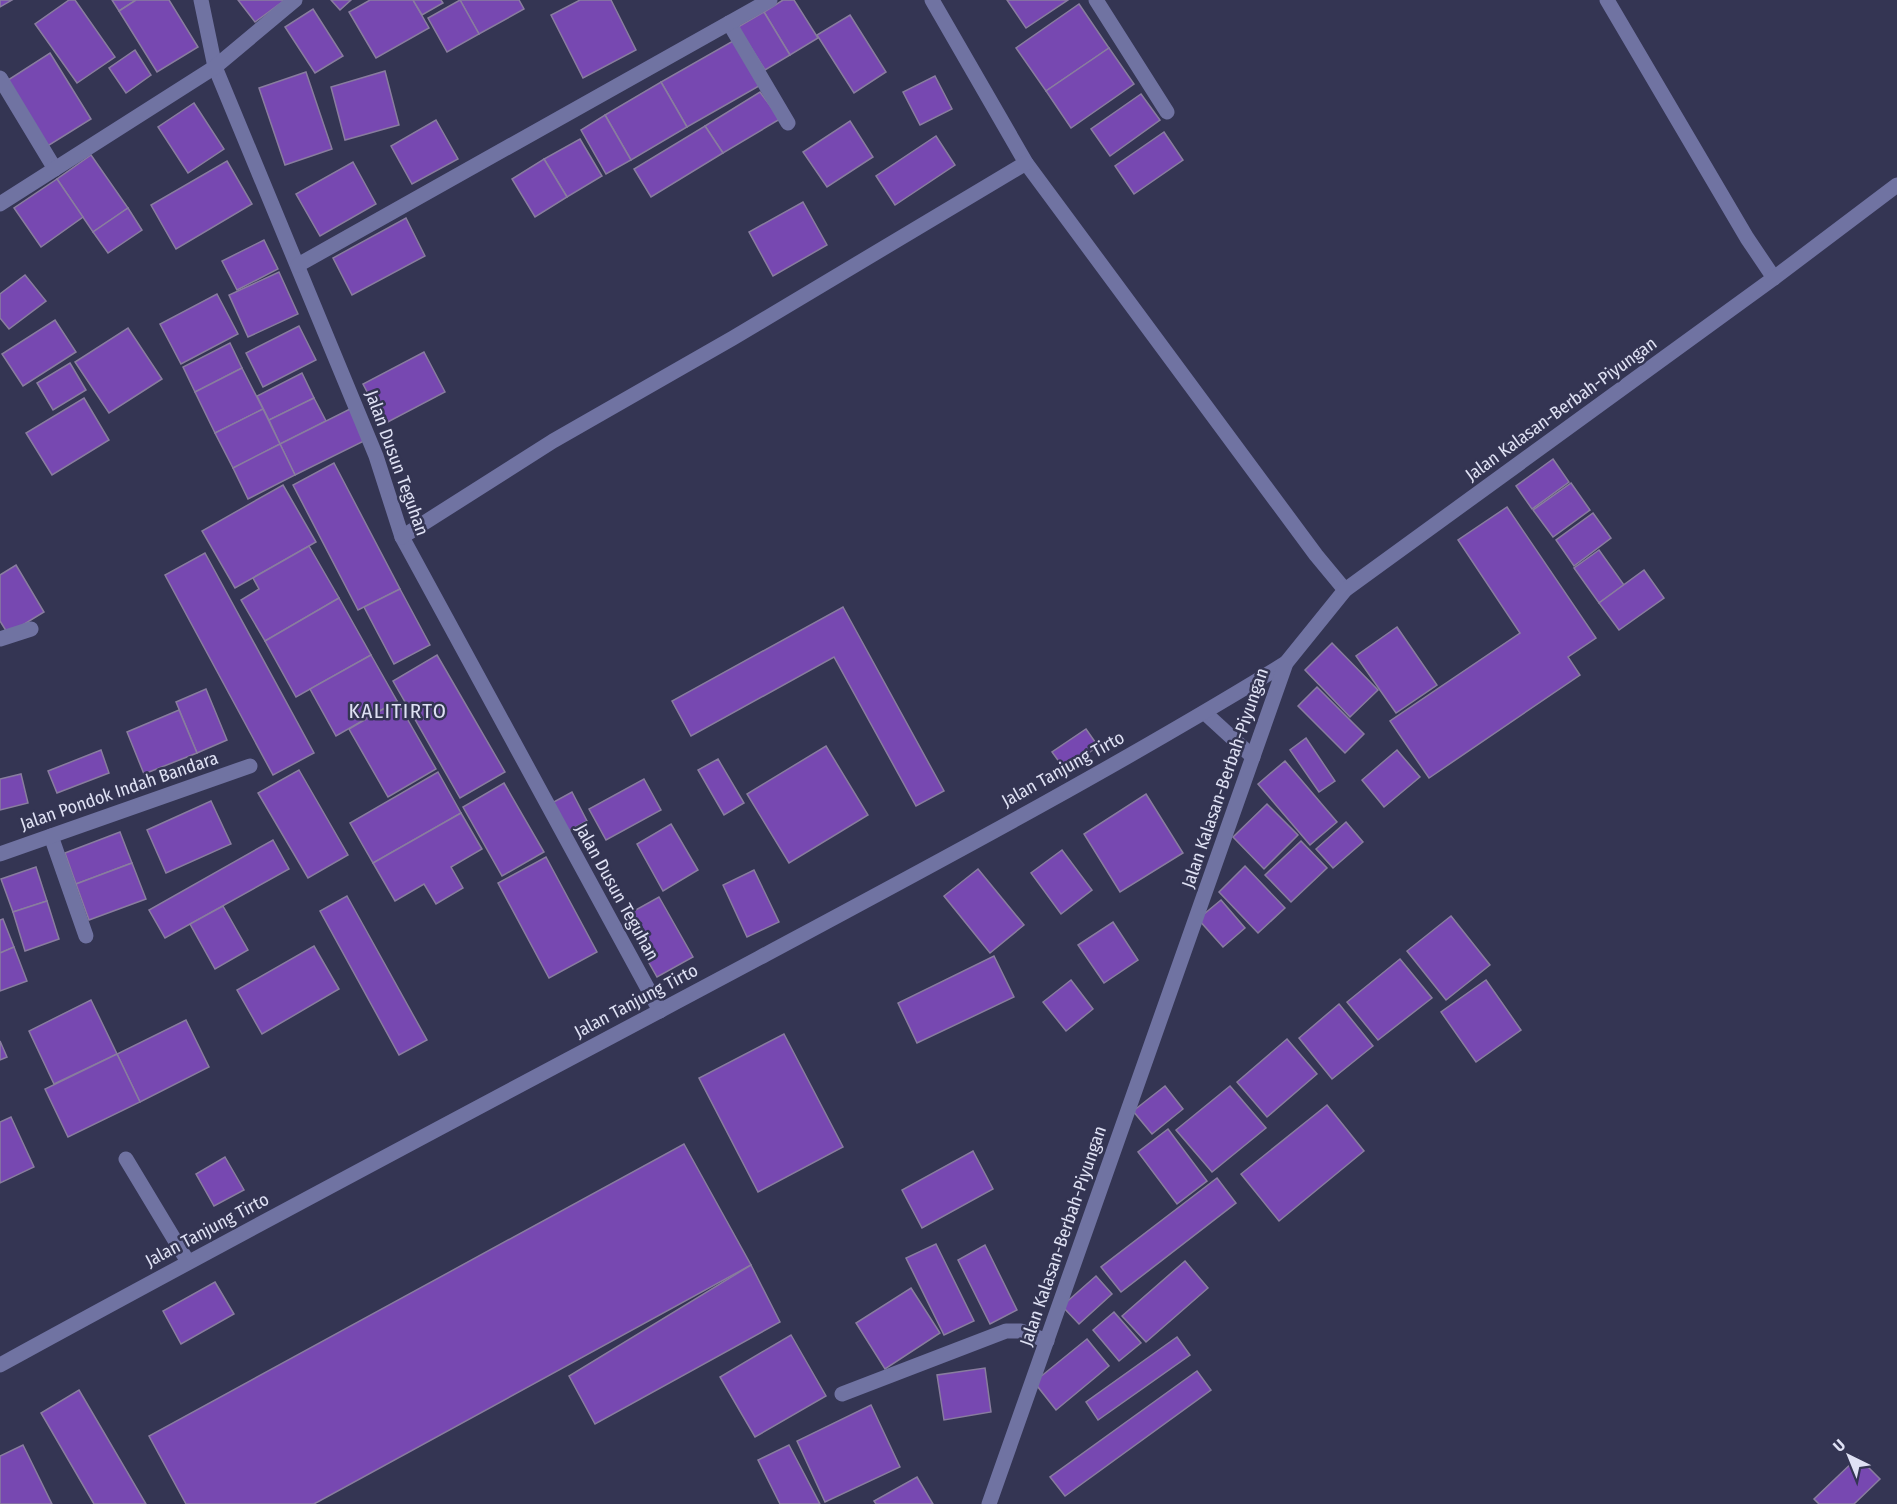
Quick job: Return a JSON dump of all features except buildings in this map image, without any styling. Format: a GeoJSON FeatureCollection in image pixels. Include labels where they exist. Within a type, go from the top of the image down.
{"type":"FeatureCollection","features":[{"type":"Feature","properties":{"kind":"street","name":"Jalan Dusun Teguhan"},"geometry":{"type":"LineString","coordinates":[[201,0],[215,67],[376,456],[402,537],[660,1011]]}},
{"type":"Feature","properties":{"kind":"street"},"geometry":{"type":"LineString","coordinates":[[0,204],[215,67],[295,0]]}},
{"type":"Feature","properties":{"kind":"street"},"geometry":{"type":"LineString","coordinates":[[298,265],[770,0]]}},
{"type":"Feature","properties":{"kind":"street"},"geometry":{"type":"LineString","coordinates":[[932,0],[1026,163],[1302,536],[1345,590]]}},
{"type":"Feature","properties":{"kind":"street"},"geometry":{"type":"LineString","coordinates":[[1096,0],[1167,112]]}},
{"type":"Feature","properties":{"kind":"street"},"geometry":{"type":"LineString","coordinates":[[1607,0],[1747,238],[1774,278]]}},
{"type":"Feature","properties":{"kind":"street"},"geometry":{"type":"LineString","coordinates":[[729,23],[788,123]]}},
{"type":"Feature","properties":{"kind":"street"},"geometry":{"type":"LineString","coordinates":[[0,78],[55,169]]}},
{"type":"Feature","properties":{"kind":"street"},"geometry":{"type":"LineString","coordinates":[[402,537],[553,441],[733,338],[1026,163]]}},
{"type":"Feature","properties":{"kind":"street","name":"Jalan Kalasan-Berbah-Piyungan"},"geometry":{"type":"LineString","coordinates":[[989,1504],[1286,663],[1345,590],[1774,278],[1897,185]]}},
{"type":"Feature","properties":{"kind":"street"},"geometry":{"type":"LineString","coordinates":[[0,639],[31,629]]}},
{"type":"Feature","properties":{"kind":"street","name":"Jalan Tanjung Tirto"},"geometry":{"type":"LineString","coordinates":[[0,1365],[188,1262],[890,888],[1205,713],[1286,663]]}},
{"type":"Feature","properties":{"kind":"street"},"geometry":{"type":"LineString","coordinates":[[1205,713],[1253,757]]}},
{"type":"Feature","properties":{"kind":"street","name":"Jalan Pondok Indah Bandara"},"geometry":{"type":"LineString","coordinates":[[0,854],[250,766]]}},
{"type":"Feature","properties":{"kind":"street"},"geometry":{"type":"LineString","coordinates":[[51,836],[86,936]]}},
{"type":"Feature","properties":{"kind":"street"},"geometry":{"type":"LineString","coordinates":[[126,1159],[188,1262]]}},
{"type":"Feature","properties":{"kind":"street"},"geometry":{"type":"LineString","coordinates":[[842,1394],[1006,1331],[1021,1331],[1047,1341]]}},
{"type":"Feature","properties":{"kind":"district","name":"KALITIRTO"},"geometry":{"type":"Point","coordinates":[398,711]}}]}
